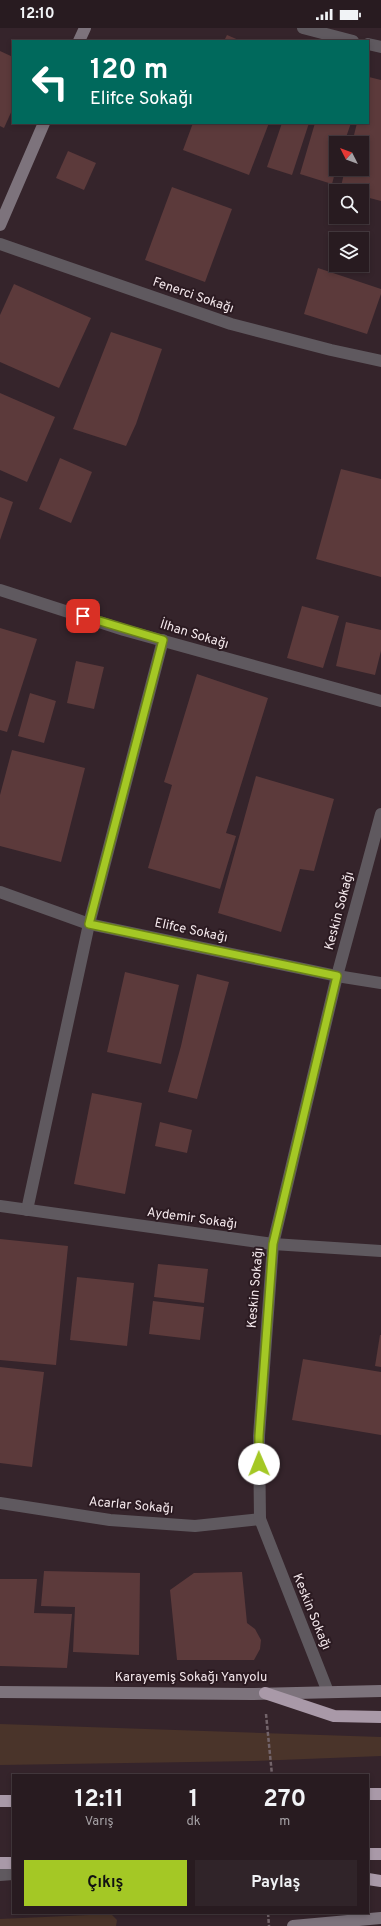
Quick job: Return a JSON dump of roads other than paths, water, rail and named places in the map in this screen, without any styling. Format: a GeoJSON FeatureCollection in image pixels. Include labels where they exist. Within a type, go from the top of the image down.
{"type":"FeatureCollection","features":[{"type":"Feature","properties":{"kind":"highway"},"geometry":{"type":"LineString","coordinates":[[265,1693],[334,1716],[381,1717]]}},
{"type":"Feature","properties":{"kind":"highway"},"geometry":{"type":"LineString","coordinates":[[369,1794],[381,1794]]}},
{"type":"Feature","properties":{"kind":"highway"},"geometry":{"type":"LineString","coordinates":[[0,1801],[12,1801]]}},
{"type":"Feature","properties":{"kind":"highway"},"geometry":{"type":"LineString","coordinates":[[369,1854],[381,1854]]}},
{"type":"Feature","properties":{"kind":"highway"},"geometry":{"type":"LineString","coordinates":[[0,1863],[12,1862]]}},
{"type":"Feature","properties":{"kind":"highway"},"geometry":{"type":"LineString","coordinates":[[369,1879],[381,1881]]}},
{"type":"Feature","properties":{"kind":"main road"},"geometry":{"type":"LineString","coordinates":[[79,40],[85,28]]}},
{"type":"Feature","properties":{"kind":"main road"},"geometry":{"type":"LineString","coordinates":[[0,225],[44,124]]}},
{"type":"Feature","properties":{"kind":"main road","name":"Karayemiş Sokağı Yanyolu"},"geometry":{"type":"LineString","coordinates":[[0,1692],[265,1693],[381,1691]]}},
{"type":"Feature","properties":{"kind":"main road"},"geometry":{"type":"LineString","coordinates":[[293,1926],[381,1918]]}},
{"type":"Feature","properties":{"kind":"street"},"geometry":{"type":"LineString","coordinates":[[303,28],[349,40]]}},
{"type":"Feature","properties":{"kind":"street"},"geometry":{"type":"LineString","coordinates":[[369,44],[381,47]]}},
{"type":"Feature","properties":{"kind":"street","name":"Fenerci Sokağı"},"geometry":{"type":"LineString","coordinates":[[0,244],[231,324],[331,350],[381,361]]}},
{"type":"Feature","properties":{"kind":"street","name":"İlhan Sokağı"},"geometry":{"type":"LineString","coordinates":[[0,590],[124,630],[381,701]]}},
{"type":"Feature","properties":{"kind":"street"},"geometry":{"type":"LineString","coordinates":[[27,1210],[89,924],[163,640]]}},
{"type":"Feature","properties":{"kind":"street","name":"Keskin Sokağı"},"geometry":{"type":"LineString","coordinates":[[328,1692],[260,1519],[259,1436],[273,1244],[337,976],[381,814]]}},
{"type":"Feature","properties":{"kind":"street","name":"Elifce Sokağı"},"geometry":{"type":"LineString","coordinates":[[0,892],[89,924],[337,976],[381,983]]}},
{"type":"Feature","properties":{"kind":"street","name":"Aydemir Sokağı"},"geometry":{"type":"LineString","coordinates":[[0,1206],[273,1244],[381,1251]]}},
{"type":"Feature","properties":{"kind":"street","name":"Acarlar Sokağı"},"geometry":{"type":"LineString","coordinates":[[0,1503],[110,1520],[195,1526],[260,1519]]}},
{"type":"Feature","properties":{"kind":"street"},"geometry":{"type":"LineString","coordinates":[[0,1875],[12,1874]]}}]}
